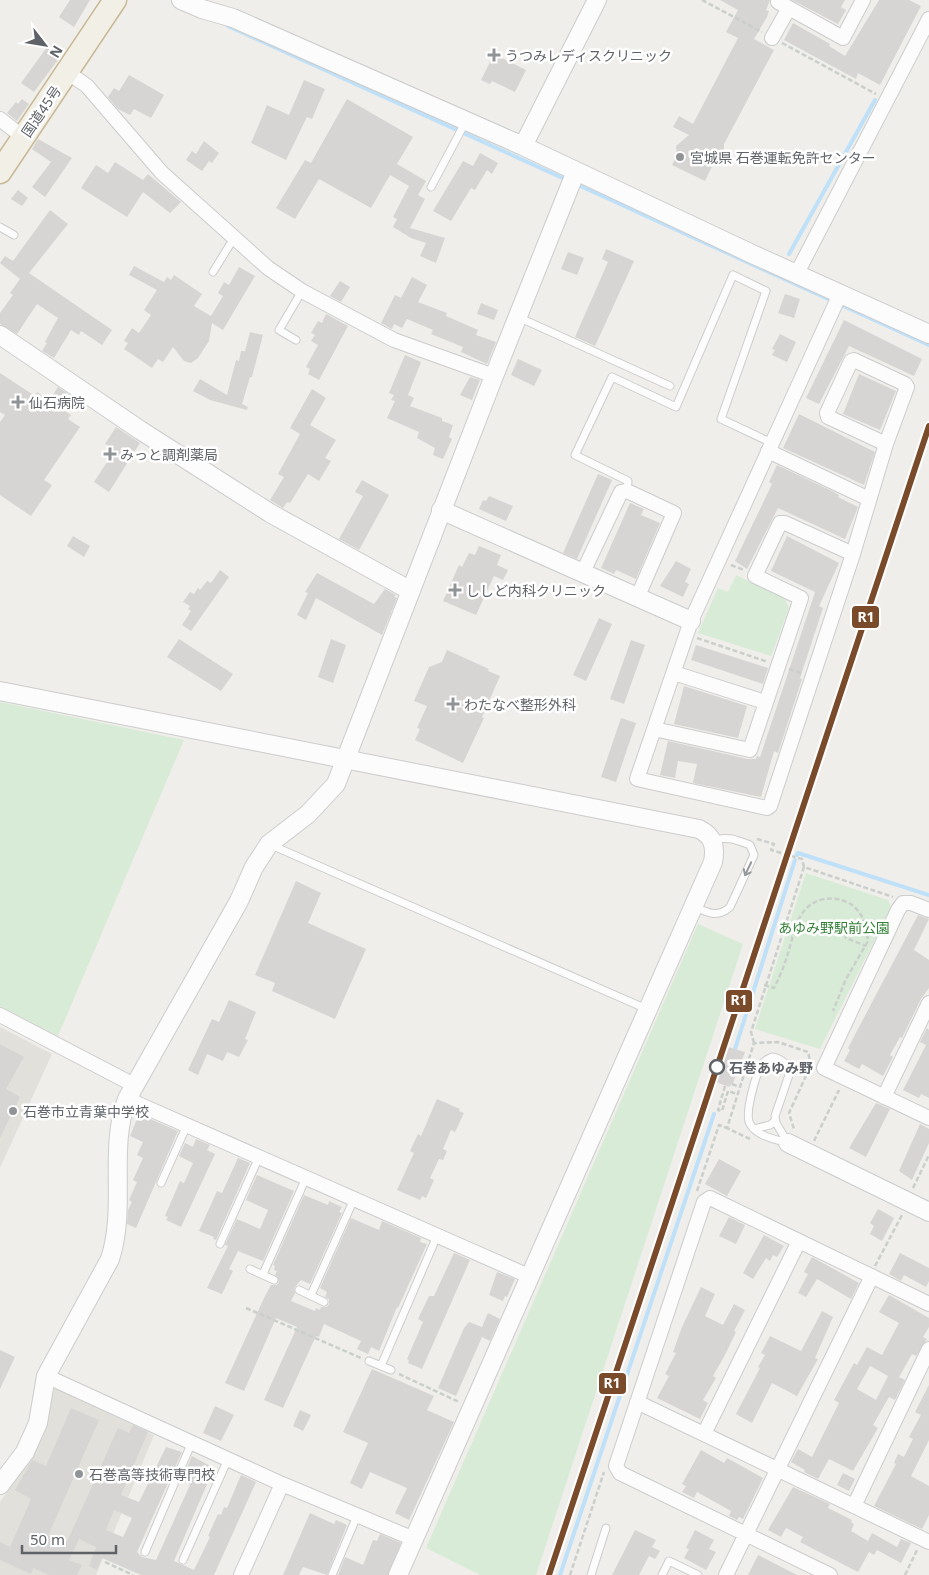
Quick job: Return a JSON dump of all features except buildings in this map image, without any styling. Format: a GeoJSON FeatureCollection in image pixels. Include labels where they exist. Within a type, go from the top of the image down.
{"type":"FeatureCollection","features":[{"type":"Feature","properties":{"kind":"highway","name":"国道45号"},"geometry":{"type":"LineString","coordinates":[[0,172],[115,0]]}},
{"type":"Feature","properties":{"kind":"street"},"geometry":{"type":"LineString","coordinates":[[181,0],[202,9],[233,18],[523,146],[929,334]]}},
{"type":"Feature","properties":{"kind":"street"},"geometry":{"type":"LineString","coordinates":[[523,146],[597,0]]}},
{"type":"Feature","properties":{"kind":"street"},"geometry":{"type":"LineString","coordinates":[[772,38],[784,4],[843,38],[863,0]]}},
{"type":"Feature","properties":{"kind":"street"},"geometry":{"type":"LineString","coordinates":[[797,274],[929,19]]}},
{"type":"Feature","properties":{"kind":"street"},"geometry":{"type":"LineString","coordinates":[[67,72],[87,86],[162,173],[268,268],[302,291],[394,340],[494,376]]}},
{"type":"Feature","properties":{"kind":"street"},"geometry":{"type":"LineString","coordinates":[[0,119],[23,137]]}},
{"type":"Feature","properties":{"kind":"street"},"geometry":{"type":"LineString","coordinates":[[0,1485],[25,1452],[38,1423],[46,1376],[110,1259],[115,1245],[118,1134],[131,1092],[239,901],[254,867],[269,844],[325,798],[336,784],[441,510],[576,171]]}},
{"type":"Feature","properties":{"kind":"street"},"geometry":{"type":"LineString","coordinates":[[840,294],[719,560],[674,673],[637,779],[767,808],[770,806],[853,554],[886,444],[907,387],[905,384],[854,360],[850,361],[828,417],[886,444]]}},
{"type":"Feature","properties":{"kind":"street"},"geometry":{"type":"LineString","coordinates":[[0,335],[140,430],[270,513],[411,591]]}},
{"type":"Feature","properties":{"kind":"street"},"geometry":{"type":"LineString","coordinates":[[770,447],[870,499]]}},
{"type":"Feature","properties":{"kind":"street"},"geometry":{"type":"LineString","coordinates":[[583,572],[621,492],[627,491],[674,512],[638,596]]}},
{"type":"Feature","properties":{"kind":"street"},"geometry":{"type":"LineString","coordinates":[[441,510],[638,596],[692,629]]}},
{"type":"Feature","properties":{"kind":"street"},"geometry":{"type":"LineString","coordinates":[[654,730],[750,750],[801,598],[755,576],[780,523],[785,523],[853,554]]}},
{"type":"Feature","properties":{"kind":"street"},"geometry":{"type":"LineString","coordinates":[[674,673],[766,702]]}},
{"type":"Feature","properties":{"kind":"street"},"geometry":{"type":"LineString","coordinates":[[0,691],[346,761],[699,829],[707,833],[713,840],[716,850],[713,862],[694,907],[398,1575]]}},
{"type":"Feature","properties":{"kind":"street"},"geometry":{"type":"LineString","coordinates":[[929,910],[911,903],[903,903],[824,1068],[929,1118]]}},
{"type":"Feature","properties":{"kind":"street"},"geometry":{"type":"LineString","coordinates":[[884,1097],[929,1003]]}},
{"type":"Feature","properties":{"kind":"street"},"geometry":{"type":"LineString","coordinates":[[0,1015],[187,1125],[531,1277]]}},
{"type":"Feature","properties":{"kind":"street"},"geometry":{"type":"LineString","coordinates":[[788,1143],[929,1212]]}},
{"type":"Feature","properties":{"kind":"street"},"geometry":{"type":"LineString","coordinates":[[830,1575],[620,1473],[616,1466],[704,1202],[710,1198],[929,1304]]}},
{"type":"Feature","properties":{"kind":"street"},"geometry":{"type":"LineString","coordinates":[[704,1434],[799,1241]]}},
{"type":"Feature","properties":{"kind":"street"},"geometry":{"type":"LineString","coordinates":[[726,1575],[871,1276]]}},
{"type":"Feature","properties":{"kind":"street"},"geometry":{"type":"LineString","coordinates":[[854,1506],[929,1349]]}},
{"type":"Feature","properties":{"kind":"street"},"geometry":{"type":"LineString","coordinates":[[46,1376],[282,1484],[414,1539]]}},
{"type":"Feature","properties":{"kind":"street"},"geometry":{"type":"LineString","coordinates":[[637,1402],[927,1540]]}},
{"type":"Feature","properties":{"kind":"street"},"geometry":{"type":"LineString","coordinates":[[242,1575],[282,1484]]}},
{"type":"Feature","properties":{"kind":"lane"},"geometry":{"type":"LineString","coordinates":[[431,187],[466,121]]}},
{"type":"Feature","properties":{"kind":"lane"},"geometry":{"type":"LineString","coordinates":[[0,227],[14,234]]}},
{"type":"Feature","properties":{"kind":"lane"},"geometry":{"type":"LineString","coordinates":[[213,272],[234,238]]}},
{"type":"Feature","properties":{"kind":"lane"},"geometry":{"type":"LineString","coordinates":[[627,491],[628,481],[575,455],[612,377],[676,407],[732,275],[766,291],[721,419],[770,447]]}},
{"type":"Feature","properties":{"kind":"lane"},"geometry":{"type":"LineString","coordinates":[[296,340],[279,330],[302,291]]}},
{"type":"Feature","properties":{"kind":"lane"},"geometry":{"type":"LineString","coordinates":[[518,317],[670,386]]}},
{"type":"Feature","properties":{"kind":"lane"},"geometry":{"type":"LineString","coordinates":[[694,907],[717,915],[730,907],[754,855],[750,845],[734,839],[726,837],[713,840]]}},
{"type":"Feature","properties":{"kind":"lane"},"geometry":{"type":"LineString","coordinates":[[269,844],[649,1010]]}},
{"type":"Feature","properties":{"kind":"lane"},"geometry":{"type":"LineString","coordinates":[[754,1129],[770,1125],[775,1121],[789,1075],[783,1061],[772,1057],[762,1065],[748,1111],[748,1119],[754,1129],[768,1137],[788,1143]]}},
{"type":"Feature","properties":{"kind":"lane"},"geometry":{"type":"LineString","coordinates":[[775,1121],[788,1143]]}},
{"type":"Feature","properties":{"kind":"lane"},"geometry":{"type":"LineString","coordinates":[[162,1183],[187,1125]]}},
{"type":"Feature","properties":{"kind":"lane"},"geometry":{"type":"LineString","coordinates":[[220,1244],[259,1157]]}},
{"type":"Feature","properties":{"kind":"lane"},"geometry":{"type":"LineString","coordinates":[[262,1274],[306,1178]]}},
{"type":"Feature","properties":{"kind":"lane"},"geometry":{"type":"LineString","coordinates":[[311,1295],[354,1199]]}},
{"type":"Feature","properties":{"kind":"lane"},"geometry":{"type":"LineString","coordinates":[[381,1366],[437,1236]]}},
{"type":"Feature","properties":{"kind":"lane"},"geometry":{"type":"LineString","coordinates":[[250,1269],[274,1280]]}},
{"type":"Feature","properties":{"kind":"lane"},"geometry":{"type":"LineString","coordinates":[[299,1290],[324,1302]]}},
{"type":"Feature","properties":{"kind":"lane"},"geometry":{"type":"LineString","coordinates":[[369,1361],[391,1370]]}},
{"type":"Feature","properties":{"kind":"lane"},"geometry":{"type":"LineString","coordinates":[[145,1552],[192,1442]]}},
{"type":"Feature","properties":{"kind":"lane"},"geometry":{"type":"LineString","coordinates":[[184,1560],[228,1458]]}},
{"type":"Feature","properties":{"kind":"lane"},"geometry":{"type":"LineString","coordinates":[[332,1575],[357,1516]]}},
{"type":"Feature","properties":{"kind":"lane"},"geometry":{"type":"LineString","coordinates":[[591,1575],[606,1528]]}},
{"type":"Feature","properties":{"kind":"lane"},"geometry":{"type":"LineString","coordinates":[[662,1575],[669,1561],[698,1575]]}},
{"type":"Feature","properties":{"kind":"path"},"geometry":{"type":"LineString","coordinates":[[702,0],[887,100]]}},
{"type":"Feature","properties":{"kind":"path"},"geometry":{"type":"LineString","coordinates":[[719,560],[755,576]]}},
{"type":"Feature","properties":{"kind":"path"},"geometry":{"type":"LineString","coordinates":[[692,629],[779,666],[812,677]]}},
{"type":"Feature","properties":{"kind":"path"},"geometry":{"type":"LineString","coordinates":[[754,1043],[750,1032],[804,867],[802,859],[771,850],[774,844],[755,838]]}},
{"type":"Feature","properties":{"kind":"path"},"geometry":{"type":"LineString","coordinates":[[804,867],[896,898],[903,903]]}},
{"type":"Feature","properties":{"kind":"path"},"geometry":{"type":"LineString","coordinates":[[764,985],[774,988],[787,956],[796,923],[810,904],[827,899],[842,900],[855,907],[863,918],[867,933],[866,946],[846,979],[833,1011]]}},
{"type":"Feature","properties":{"kind":"path"},"geometry":{"type":"LineString","coordinates":[[786,921],[818,929],[826,921],[836,921],[844,927],[846,938],[866,946]]}},
{"type":"Feature","properties":{"kind":"path"},"geometry":{"type":"LineString","coordinates":[[775,1047],[778,1042]]}},
{"type":"Feature","properties":{"kind":"path"},"geometry":{"type":"LineString","coordinates":[[788,1052],[791,1046]]}},
{"type":"Feature","properties":{"kind":"path"},"geometry":{"type":"LineString","coordinates":[[813,1142],[845,1078]]}},
{"type":"Feature","properties":{"kind":"path"},"geometry":{"type":"LineString","coordinates":[[732,1084],[739,1087]]}},
{"type":"Feature","properties":{"kind":"path"},"geometry":{"type":"LineString","coordinates":[[726,1086],[718,1110],[722,1111],[728,1091],[737,1094]]}},
{"type":"Feature","properties":{"kind":"path"},"geometry":{"type":"LineString","coordinates":[[912,1190],[929,1155]]}},
{"type":"Feature","properties":{"kind":"path"},"geometry":{"type":"LineString","coordinates":[[871,1276],[902,1214]]}},
{"type":"Feature","properties":{"kind":"path"},"geometry":{"type":"LineString","coordinates":[[246,1308],[369,1361]]}},
{"type":"Feature","properties":{"kind":"path"},"geometry":{"type":"LineString","coordinates":[[391,1370],[472,1408]]}},
{"type":"Feature","properties":{"kind":"path"},"geometry":{"type":"LineString","coordinates":[[905,1575],[927,1540]]}},
{"type":"Feature","properties":{"kind":"path"},"geometry":{"type":"LineString","coordinates":[[105,1562],[133,1575]]}},
{"type":"Feature","properties":{"kind":"shaded area","name":"石巻市立青葉中学校"},"geometry":{"type":"Polygon","coordinates":[[[0,1027],[52,1054],[0,1168],[0,1027]]]}},
{"type":"Feature","properties":{"kind":"shaded area","name":"石巻高等技術専門校"},"geometry":{"type":"Polygon","coordinates":[[[53,1387],[154,1435],[96,1575],[0,1575],[0,1502],[31,1458],[44,1433],[53,1387]]]}},
{"type":"Feature","properties":{"kind":"green space"},"geometry":{"type":"Polygon","coordinates":[[[736,575],[785,599],[789,608],[771,656],[698,633],[718,588],[728,592],[736,575]]]}},
{"type":"Feature","properties":{"kind":"green space"},"geometry":{"type":"Polygon","coordinates":[[[0,702],[184,740],[58,1036],[0,1006],[0,702]]]}},
{"type":"Feature","properties":{"kind":"green space","name":"あゆみ野駅前公園"},"geometry":{"type":"Polygon","coordinates":[[[806,873],[888,900],[891,907],[820,1049],[755,1029],[806,873]]]}},
{"type":"Feature","properties":{"kind":"green space"},"geometry":{"type":"Polygon","coordinates":[[[698,924],[743,944],[536,1575],[480,1575],[426,1548],[698,924]]]}},
{"type":"Feature","properties":{"kind":"waterway"},"geometry":{"type":"LineString","coordinates":[[228,26],[567,180]]}},
{"type":"Feature","properties":{"kind":"waterway"},"geometry":{"type":"LineString","coordinates":[[789,254],[875,100]]}},
{"type":"Feature","properties":{"kind":"waterway"},"geometry":{"type":"LineString","coordinates":[[576,184],[929,345]]}},
{"type":"Feature","properties":{"kind":"waterway"},"geometry":{"type":"LineString","coordinates":[[797,855],[798,853],[929,895]]}},
{"type":"Feature","properties":{"kind":"waterway"},"geometry":{"type":"LineString","coordinates":[[735,1049],[795,860]]}},
{"type":"Feature","properties":{"kind":"waterway"},"geometry":{"type":"LineString","coordinates":[[560,1575],[714,1114]]}},
{"type":"Feature","properties":{"kind":"transit line","name":"R1"},"geometry":{"type":"LineString","coordinates":[[549,1575],[929,426]]}},
{"type":"Feature","properties":{"kind":"place","name":"うつみレディスクリニック"},"geometry":{"type":"Point","coordinates":[494,55]}},
{"type":"Feature","properties":{"kind":"place","name":"宮城県 石巻運転免許センター"},"geometry":{"type":"Point","coordinates":[680,157]}},
{"type":"Feature","properties":{"kind":"place","name":"仙石病院"},"geometry":{"type":"Point","coordinates":[18,402]}},
{"type":"Feature","properties":{"kind":"place","name":"みっと調剤薬局"},"geometry":{"type":"Point","coordinates":[110,454]}},
{"type":"Feature","properties":{"kind":"place","name":"ししど内科クリニック"},"geometry":{"type":"Point","coordinates":[455,590]}},
{"type":"Feature","properties":{"kind":"place","name":"わたなべ整形外科"},"geometry":{"type":"Point","coordinates":[453,704]}},
{"type":"Feature","properties":{"kind":"place","name":"石巻あゆみ野"},"geometry":{"type":"Point","coordinates":[717,1067]}},
{"type":"Feature","properties":{"kind":"place","name":"石巻市立青葉中学校"},"geometry":{"type":"Point","coordinates":[13,1111]}},
{"type":"Feature","properties":{"kind":"place","name":"石巻高等技術専門校"},"geometry":{"type":"Point","coordinates":[79,1474]}}]}
